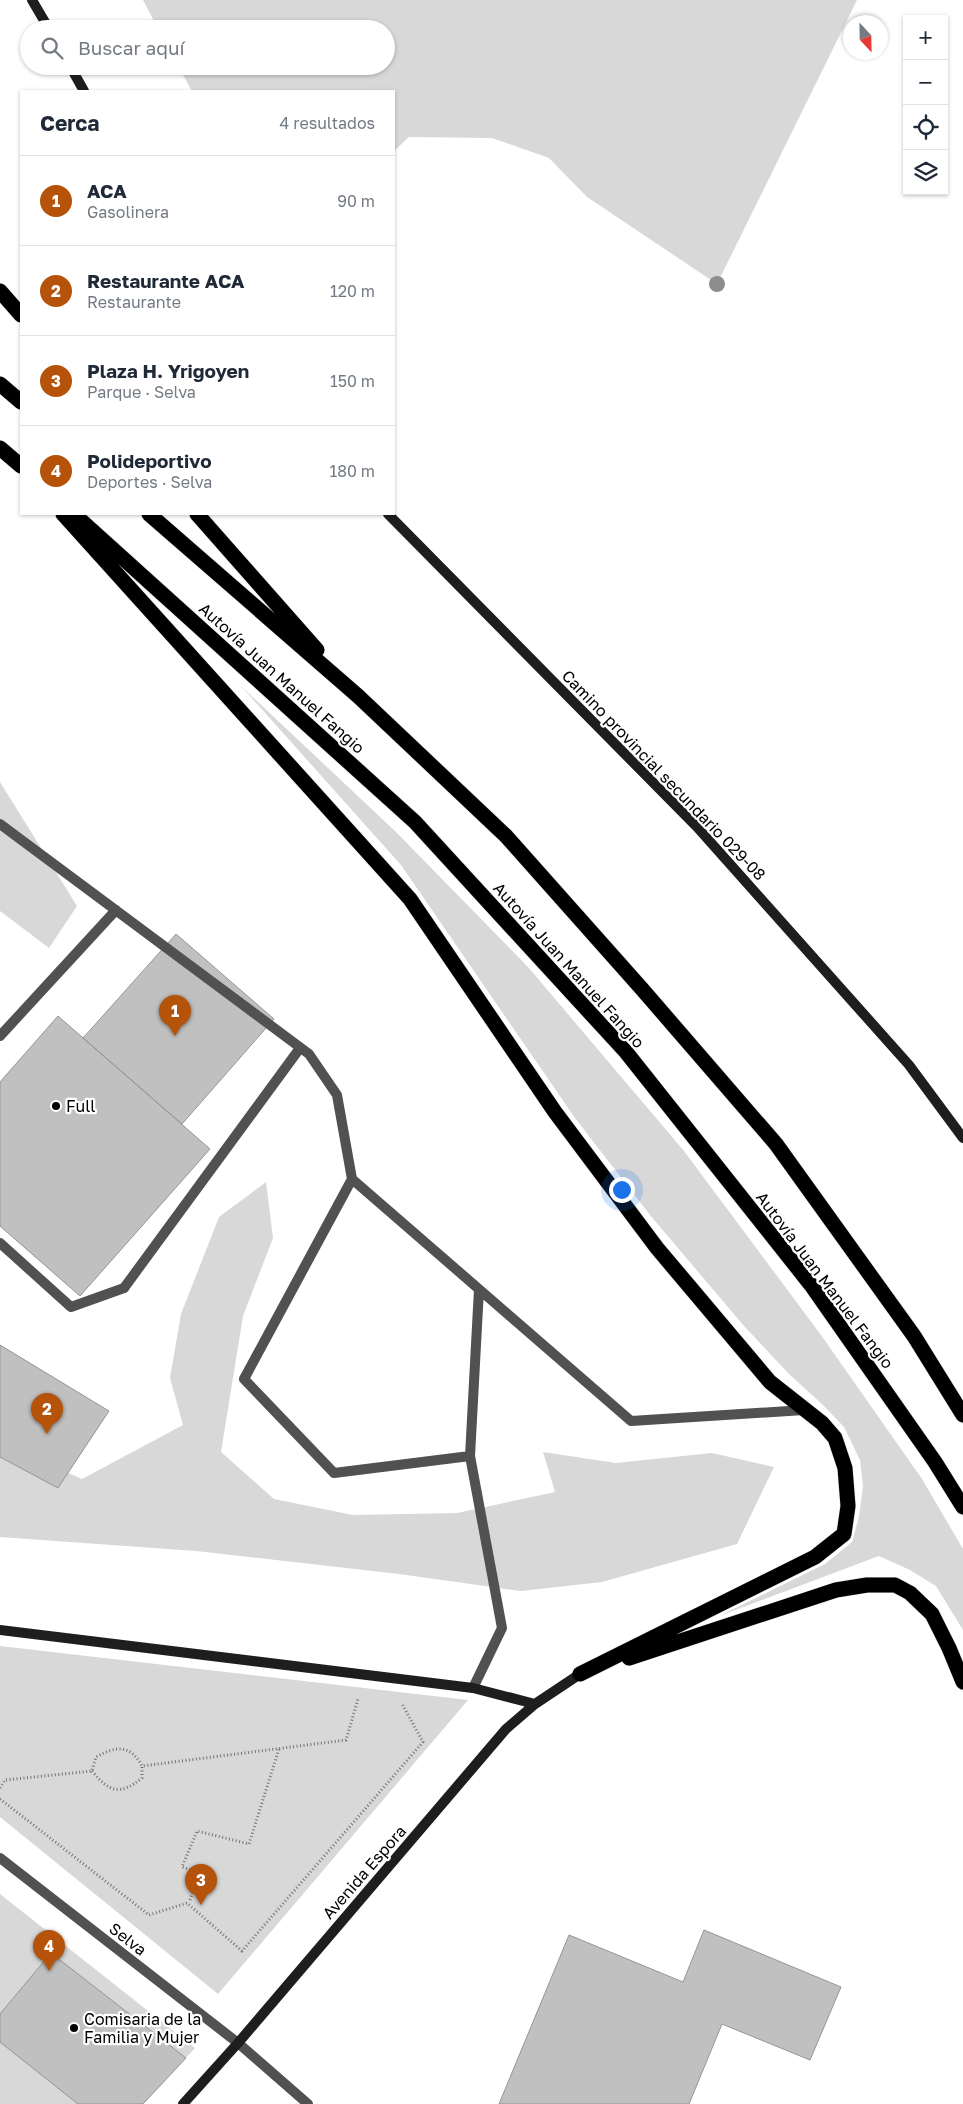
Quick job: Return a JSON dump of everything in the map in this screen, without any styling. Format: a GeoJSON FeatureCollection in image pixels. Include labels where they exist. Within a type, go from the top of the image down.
{"type":"FeatureCollection","features":[{"type":"Feature","properties":{"kind":"highway"},"geometry":{"type":"LineString","coordinates":[[0,290],[20,314]]}},
{"type":"Feature","properties":{"kind":"highway"},"geometry":{"type":"LineString","coordinates":[[0,384],[20,401]]}},
{"type":"Feature","properties":{"kind":"highway"},"geometry":{"type":"LineString","coordinates":[[0,448],[19,465]]}},
{"type":"Feature","properties":{"kind":"highway"},"geometry":{"type":"LineString","coordinates":[[64,515],[410,899],[555,1112],[657,1248],[770,1382],[822,1422],[835,1438],[845,1468],[848,1506],[844,1534],[815,1557],[580,1674]]}},
{"type":"Feature","properties":{"kind":"highway","name":"Autovía Juan Manuel Fangio"},"geometry":{"type":"LineString","coordinates":[[75,515],[415,822],[626,1052],[811,1285],[935,1462],[963,1507]]}},
{"type":"Feature","properties":{"kind":"highway"},"geometry":{"type":"LineString","coordinates":[[150,515],[358,696],[506,836],[636,982],[776,1144],[914,1336],[963,1415]]}},
{"type":"Feature","properties":{"kind":"highway"},"geometry":{"type":"LineString","coordinates":[[198,515],[358,696]]}},
{"type":"Feature","properties":{"kind":"highway"},"geometry":{"type":"LineString","coordinates":[[580,1674],[836,1590],[867,1584],[895,1585],[910,1594],[932,1614],[963,1682]]}},
{"type":"Feature","properties":{"kind":"street"},"geometry":{"type":"LineString","coordinates":[[32,0],[43,20]]}},
{"type":"Feature","properties":{"kind":"street"},"geometry":{"type":"LineString","coordinates":[[75,75],[83,90]]}},
{"type":"Feature","properties":{"kind":"street","name":"Camino provincial secundario 029-08"},"geometry":{"type":"LineString","coordinates":[[389,515],[697,827],[909,1065],[963,1138]]}},
{"type":"Feature","properties":{"kind":"street"},"geometry":{"type":"LineString","coordinates":[[0,824],[309,1054],[337,1096],[352,1178],[631,1421],[804,1410]]}},
{"type":"Feature","properties":{"kind":"street"},"geometry":{"type":"LineString","coordinates":[[0,1036],[116,910]]}},
{"type":"Feature","properties":{"kind":"street"},"geometry":{"type":"LineString","coordinates":[[0,1243],[71,1307],[124,1288],[300,1048]]}},
{"type":"Feature","properties":{"kind":"street"},"geometry":{"type":"LineString","coordinates":[[352,1178],[244,1379],[334,1473],[470,1456]]}},
{"type":"Feature","properties":{"kind":"street"},"geometry":{"type":"LineString","coordinates":[[473,1688],[502,1628],[470,1456],[479,1289]]}},
{"type":"Feature","properties":{"kind":"street"},"geometry":{"type":"LineString","coordinates":[[0,1630],[473,1688],[535,1704]]}},
{"type":"Feature","properties":{"kind":"street","name":"Avenida Espora"},"geometry":{"type":"LineString","coordinates":[[183,2104],[238,2043],[506,1729],[535,1704],[580,1674]]}},
{"type":"Feature","properties":{"kind":"street","name":"Selva"},"geometry":{"type":"LineString","coordinates":[[0,1858],[238,2043],[308,2104]]}},
{"type":"Feature","properties":{"kind":"path"},"geometry":{"type":"LineString","coordinates":[[142,1766],[346,1740],[359,1694]]}},
{"type":"Feature","properties":{"kind":"path"},"geometry":{"type":"LineString","coordinates":[[0,1799],[149,1914],[187,1903],[242,1951],[423,1742]]}},
{"type":"Feature","properties":{"kind":"path"},"geometry":{"type":"LineString","coordinates":[[190,1900],[199,1872],[182,1867],[197,1831],[249,1844],[279,1748]]}},
{"type":"Feature","properties":{"kind":"path"},"geometry":{"type":"LineString","coordinates":[[110,1749],[126,1749],[136,1755],[142,1766],[142,1778],[130,1788],[111,1790],[92,1771],[96,1758],[110,1749]]}},
{"type":"Feature","properties":{"kind":"path"},"geometry":{"type":"LineString","coordinates":[[0,1788],[5,1780],[92,1771]]}},
{"type":"Feature","properties":{"kind":"shaded area"},"geometry":{"type":"Polygon","coordinates":[[[143,0],[857,0],[850,15],[843,15],[843,28],[717,284],[587,197],[549,158],[492,138],[409,137],[395,150],[395,90],[191,90],[183,75],[395,75],[395,20],[153,20],[143,0]]]}},
{"type":"Feature","properties":{"kind":"shaded area"},"geometry":{"type":"Polygon","coordinates":[[[241,686],[396,832],[528,967],[684,1151],[821,1335],[922,1479],[963,1549],[963,1630],[936,1586],[910,1570],[879,1556],[719,1616],[825,1564],[852,1542],[859,1517],[863,1486],[860,1460],[844,1427],[789,1374],[744,1326],[650,1215],[575,1118],[401,865],[241,686]]]}},
{"type":"Feature","properties":{"kind":"shaded area"},"geometry":{"type":"Polygon","coordinates":[[[0,782],[77,906],[49,948],[0,911],[0,782]]]}},
{"type":"Feature","properties":{"kind":"shaded area"},"geometry":{"type":"Polygon","coordinates":[[[266,1182],[273,1238],[243,1316],[221,1452],[274,1499],[353,1515],[457,1513],[555,1492],[543,1452],[616,1463],[712,1453],[774,1467],[737,1544],[602,1582],[521,1591],[399,1574],[196,1551],[0,1537],[0,1443],[82,1479],[183,1425],[170,1378],[181,1314],[219,1217],[266,1182]]]}},
{"type":"Feature","properties":{"kind":"shaded area"},"geometry":{"type":"Polygon","coordinates":[[[0,1646],[468,1700],[218,1994],[0,1817],[0,1646]]]}},
{"type":"Feature","properties":{"kind":"shaded area","name":"Comisaria de la Familia y Mujer"},"geometry":{"type":"Polygon","coordinates":[[[0,1894],[195,2048],[143,2104],[0,2104],[0,1894]]]}},
{"type":"Feature","properties":{"kind":"building"},"geometry":{"type":"Polygon","coordinates":[[[176,934],[274,1019],[182,1124],[83,1038],[176,934]]]}},
{"type":"Feature","properties":{"kind":"building"},"geometry":{"type":"Polygon","coordinates":[[[58,1016],[210,1149],[80,1296],[0,1226],[0,1082],[58,1016]]]}},
{"type":"Feature","properties":{"kind":"building"},"geometry":{"type":"Polygon","coordinates":[[[0,1345],[109,1411],[58,1488],[0,1457],[0,1345]]]}},
{"type":"Feature","properties":{"kind":"building"},"geometry":{"type":"Polygon","coordinates":[[[704,1930],[841,1987],[810,2060],[722,2024],[689,2104],[499,2104],[569,1935],[683,1982],[704,1930]]]}},
{"type":"Feature","properties":{"kind":"building","name":"Comisaria de la Familia y Mujer"},"geometry":{"type":"Polygon","coordinates":[[[51,1953],[186,2058],[143,2104],[78,2104],[0,2042],[0,2014],[51,1953]]]}},
{"type":"Feature","properties":{"kind":"place","name":"ACA"},"geometry":{"type":"Point","coordinates":[175,1036]}},
{"type":"Feature","properties":{"kind":"place","name":"Full"},"geometry":{"type":"Point","coordinates":[56,1106]}},
{"type":"Feature","properties":{"kind":"place","name":"Restaurante ACA"},"geometry":{"type":"Point","coordinates":[47,1434]}},
{"type":"Feature","properties":{"kind":"place","name":"Plaza H. Yrigoyen"},"geometry":{"type":"Point","coordinates":[201,1905]}},
{"type":"Feature","properties":{"kind":"place","name":"Polideportivo"},"geometry":{"type":"Point","coordinates":[49,1971]}},
{"type":"Feature","properties":{"kind":"place","name":"Comisaria de la Familia y Mujer"},"geometry":{"type":"Point","coordinates":[74,2028]}}]}
